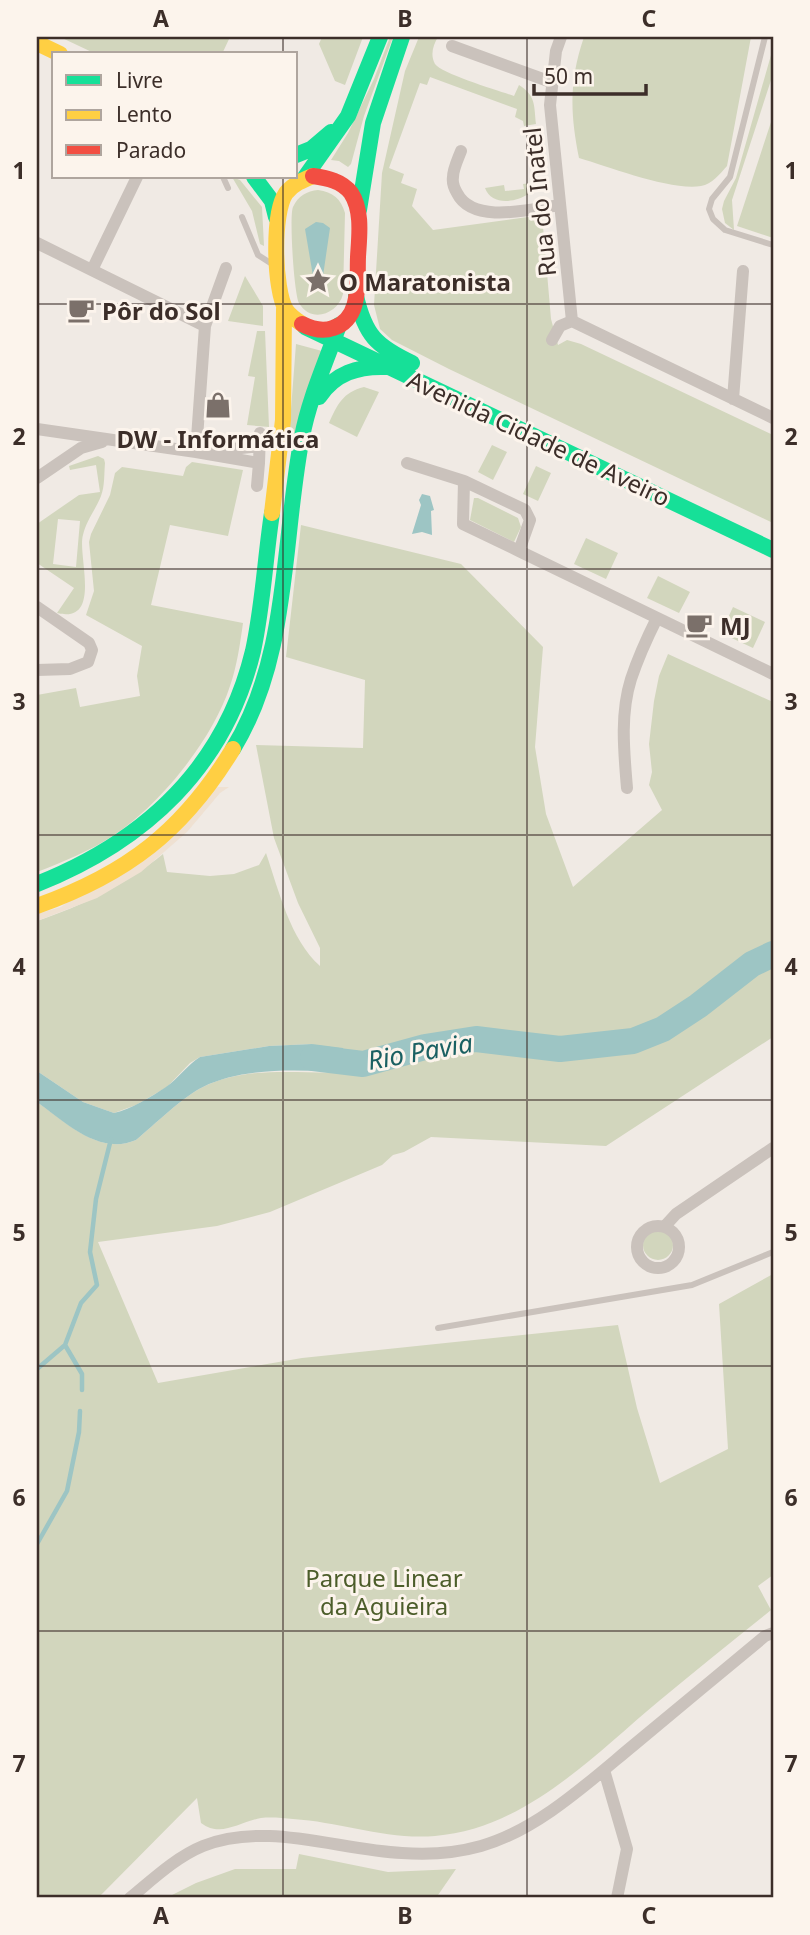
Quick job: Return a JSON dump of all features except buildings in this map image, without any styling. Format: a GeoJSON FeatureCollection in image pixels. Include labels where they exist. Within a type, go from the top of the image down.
{"type":"FeatureCollection","features":[{"type":"Feature","properties":{"kind":"main road"},"geometry":{"type":"LineString","coordinates":[[276,217],[286,191],[309,174],[343,124],[362,85],[380,37]]}},
{"type":"Feature","properties":{"kind":"main road"},"geometry":{"type":"LineString","coordinates":[[37,906],[97,881],[136,858],[174,826],[229,757],[253,709],[271,653],[300,452],[309,413],[336,333],[354,309],[359,211],[373,123],[402,37]]}},
{"type":"Feature","properties":{"kind":"main road"},"geometry":{"type":"LineString","coordinates":[[37,43],[56,52]]}},
{"type":"Feature","properties":{"kind":"main road"},"geometry":{"type":"LineString","coordinates":[[298,155],[322,141],[362,85]]}},
{"type":"Feature","properties":{"kind":"main road"},"geometry":{"type":"LineString","coordinates":[[309,174],[335,180],[346,187],[356,200],[359,211]]}},
{"type":"Feature","properties":{"kind":"main road"},"geometry":{"type":"LineString","coordinates":[[37,884],[77,868],[117,846],[162,810],[199,767],[219,736],[248,670],[256,636],[282,436],[284,309],[276,217],[272,201],[255,178]]}},
{"type":"Feature","properties":{"kind":"main road","name":"Avenida Cidade de Aveiro"},"geometry":{"type":"LineString","coordinates":[[356,296],[363,323],[380,347],[773,535]]}},
{"type":"Feature","properties":{"kind":"main road","name":"Avenida Cidade de Aveiro"},"geometry":{"type":"LineString","coordinates":[[284,309],[296,323],[336,333],[392,368],[773,550]]}},
{"type":"Feature","properties":{"kind":"main road"},"geometry":{"type":"LineString","coordinates":[[309,413],[323,390],[337,376],[362,368],[392,368]]}},
{"type":"Feature","properties":{"kind":"street","name":"Rua do Inatel"},"geometry":{"type":"LineString","coordinates":[[561,37],[556,51],[550,105],[572,321]]}},
{"type":"Feature","properties":{"kind":"street"},"geometry":{"type":"LineString","coordinates":[[452,46],[551,82]]}},
{"type":"Feature","properties":{"kind":"street"},"geometry":{"type":"LineString","coordinates":[[460,151],[453,185],[461,200],[468,206],[496,213],[560,205]]}},
{"type":"Feature","properties":{"kind":"street"},"geometry":{"type":"LineString","coordinates":[[92,270],[137,178]]}},
{"type":"Feature","properties":{"kind":"street"},"geometry":{"type":"LineString","coordinates":[[37,243],[205,326]]}},
{"type":"Feature","properties":{"kind":"street"},"geometry":{"type":"LineString","coordinates":[[196,452],[205,326],[226,268]]}},
{"type":"Feature","properties":{"kind":"street"},"geometry":{"type":"LineString","coordinates":[[733,399],[743,271]]}},
{"type":"Feature","properties":{"kind":"street"},"geometry":{"type":"LineString","coordinates":[[552,340],[560,326],[572,321],[773,418]]}},
{"type":"Feature","properties":{"kind":"street"},"geometry":{"type":"LineString","coordinates":[[37,429],[259,463]]}},
{"type":"Feature","properties":{"kind":"street"},"geometry":{"type":"LineString","coordinates":[[71,435],[78,443],[73,453]]}},
{"type":"Feature","properties":{"kind":"street"},"geometry":{"type":"LineString","coordinates":[[196,452],[260,440],[257,486]]}},
{"type":"Feature","properties":{"kind":"street"},"geometry":{"type":"LineString","coordinates":[[37,478],[89,444],[109,441]]}},
{"type":"Feature","properties":{"kind":"street"},"geometry":{"type":"LineString","coordinates":[[407,463],[464,481],[525,510],[530,520],[519,551]]}},
{"type":"Feature","properties":{"kind":"street"},"geometry":{"type":"LineString","coordinates":[[464,481],[463,524],[773,674]]}},
{"type":"Feature","properties":{"kind":"street"},"geometry":{"type":"LineString","coordinates":[[37,607],[89,643],[92,650],[88,662],[80,666],[37,670]]}},
{"type":"Feature","properties":{"kind":"street"},"geometry":{"type":"LineString","coordinates":[[627,788],[623,747],[624,714],[630,681],[657,618]]}},
{"type":"Feature","properties":{"kind":"street"},"geometry":{"type":"LineString","coordinates":[[665,1226],[676,1214],[773,1149]]}},
{"type":"Feature","properties":{"kind":"street"},"geometry":{"type":"LineString","coordinates":[[130,1898],[160,1873],[202,1847],[229,1839],[275,1838],[401,1853],[457,1851],[483,1845],[512,1833],[561,1804],[765,1636],[773,1633]]}},
{"type":"Feature","properties":{"kind":"street"},"geometry":{"type":"LineString","coordinates":[[604,1770],[627,1849],[617,1898]]}},
{"type":"Feature","properties":{"kind":"lane"},"geometry":{"type":"LineString","coordinates":[[765,37],[730,177],[712,199],[709,209],[713,219],[725,230],[773,245]]}},
{"type":"Feature","properties":{"kind":"lane"},"geometry":{"type":"LineString","coordinates":[[223,178],[228,188]]}},
{"type":"Feature","properties":{"kind":"lane"},"geometry":{"type":"LineString","coordinates":[[242,217],[258,255],[280,269]]}},
{"type":"Feature","properties":{"kind":"lane"},"geometry":{"type":"LineString","coordinates":[[438,1328],[692,1285],[773,1252]]}},
{"type":"Feature","properties":{"kind":"green space"},"geometry":{"type":"Polygon","coordinates":[[[60,37],[230,37],[223,52],[92,52],[60,37]]]}},
{"type":"Feature","properties":{"kind":"green space"},"geometry":{"type":"Polygon","coordinates":[[[322,37],[363,37],[345,85],[335,81],[319,44],[322,37]]]}},
{"type":"Feature","properties":{"kind":"green space"},"geometry":{"type":"Polygon","coordinates":[[[390,37],[393,37],[348,167],[339,161],[331,160],[348,133],[374,79],[390,37]]]}},
{"type":"Feature","properties":{"kind":"green space"},"geometry":{"type":"Polygon","coordinates":[[[419,37],[438,37],[433,50],[433,61],[448,73],[514,96],[519,85],[525,89],[533,102],[536,124],[524,126],[523,121],[515,117],[517,109],[430,77],[427,85],[420,83],[389,168],[404,174],[401,183],[417,189],[412,206],[433,230],[542,215],[551,319],[558,345],[567,340],[581,344],[773,435],[773,523],[449,369],[392,340],[380,329],[374,305],[382,173],[405,71],[419,37]]]}},
{"type":"Feature","properties":{"kind":"green space"},"geometry":{"type":"Polygon","coordinates":[[[584,37],[751,37],[727,166],[719,175],[709,183],[688,187],[640,177],[579,158],[572,97],[584,37]]]}},
{"type":"Feature","properties":{"kind":"green space"},"geometry":{"type":"Polygon","coordinates":[[[773,48],[773,74],[732,200],[734,230],[725,223],[722,209],[736,178],[773,48]]]}},
{"type":"Feature","properties":{"kind":"green space"},"geometry":{"type":"Polygon","coordinates":[[[773,116],[773,238],[737,226],[773,116]]]}},
{"type":"Feature","properties":{"kind":"green space"},"geometry":{"type":"Polygon","coordinates":[[[233,178],[240,180],[262,207],[264,246],[260,244],[252,211],[233,178]]]}},
{"type":"Feature","properties":{"kind":"green space"},"geometry":{"type":"Polygon","coordinates":[[[543,179],[531,192],[514,200],[497,200],[485,188],[504,185],[505,191],[524,189],[523,184],[543,179]]]}},
{"type":"Feature","properties":{"kind":"green space"},"geometry":{"type":"Polygon","coordinates":[[[318,190],[336,197],[345,213],[343,294],[336,307],[317,315],[304,309],[297,297],[292,213],[300,197],[318,190]]]}},
{"type":"Feature","properties":{"kind":"green space"},"geometry":{"type":"Polygon","coordinates":[[[245,276],[263,306],[263,326],[228,321],[245,276]]]}},
{"type":"Feature","properties":{"kind":"green space"},"geometry":{"type":"Polygon","coordinates":[[[257,331],[265,331],[269,427],[247,425],[255,377],[248,376],[257,331]]]}},
{"type":"Feature","properties":{"kind":"green space"},"geometry":{"type":"Polygon","coordinates":[[[296,344],[322,351],[292,441],[289,435],[296,344]]]}},
{"type":"Feature","properties":{"kind":"green space"},"geometry":{"type":"Polygon","coordinates":[[[364,387],[379,392],[357,437],[329,423],[342,400],[351,392],[364,387]]]}},
{"type":"Feature","properties":{"kind":"green space"},"geometry":{"type":"Polygon","coordinates":[[[492,445],[507,452],[493,480],[478,472],[492,445]]]}},
{"type":"Feature","properties":{"kind":"green space"},"geometry":{"type":"Polygon","coordinates":[[[98,456],[104,459],[105,463],[102,492],[83,535],[84,598],[80,608],[71,614],[57,613],[74,588],[37,563],[37,524],[79,495],[100,492],[96,465],[70,470],[69,466],[98,456]],[[58,519],[53,564],[76,567],[80,521],[58,519]]]}},
{"type":"Feature","properties":{"kind":"green space"},"geometry":{"type":"Polygon","coordinates":[[[192,462],[243,470],[228,536],[170,525],[151,605],[243,623],[230,686],[198,749],[149,807],[105,841],[37,872],[37,695],[76,688],[80,707],[140,696],[137,676],[142,646],[86,615],[94,591],[89,542],[91,534],[110,495],[115,473],[122,467],[183,476],[186,467],[192,462]]]}},
{"type":"Feature","properties":{"kind":"green space"},"geometry":{"type":"Polygon","coordinates":[[[536,466],[551,473],[538,501],[523,494],[536,466]]]}},
{"type":"Feature","properties":{"kind":"green space"},"geometry":{"type":"Polygon","coordinates":[[[474,498],[518,518],[521,527],[514,542],[470,520],[474,498]]]}},
{"type":"Feature","properties":{"kind":"green space","name":"Parque Linear da Aguieira"},"geometry":{"type":"Polygon","coordinates":[[[301,525],[461,564],[543,647],[535,747],[546,814],[573,887],[662,810],[649,785],[652,772],[649,744],[659,676],[668,654],[773,702],[773,1037],[606,1146],[431,1137],[393,1155],[382,1165],[270,1212],[217,1226],[98,1242],[158,1383],[302,1358],[618,1325],[637,1408],[660,1483],[728,1449],[719,1304],[773,1274],[773,1575],[758,1586],[771,1610],[583,1766],[528,1804],[499,1820],[468,1830],[417,1837],[273,1818],[261,1818],[230,1828],[216,1829],[201,1823],[197,1798],[98,1898],[37,1898],[37,1102],[71,1127],[96,1140],[122,1144],[136,1140],[196,1091],[221,1080],[258,1073],[351,1072],[312,1044],[269,1046],[200,1057],[190,1063],[167,1087],[136,1105],[114,1113],[83,1102],[37,1071],[37,921],[103,893],[163,854],[167,872],[210,876],[234,874],[259,865],[266,853],[293,928],[320,966],[320,948],[298,903],[274,838],[256,745],[363,748],[365,680],[286,657],[301,525]]]}},
{"type":"Feature","properties":{"kind":"green space"},"geometry":{"type":"Polygon","coordinates":[[[586,538],[618,553],[606,579],[574,564],[586,538]]]}},
{"type":"Feature","properties":{"kind":"green space"},"geometry":{"type":"Polygon","coordinates":[[[658,576],[690,592],[679,613],[647,598],[658,576]]]}},
{"type":"Feature","properties":{"kind":"green space"},"geometry":{"type":"Polygon","coordinates":[[[733,607],[765,622],[753,648],[721,633],[733,607]]]}},
{"type":"Feature","properties":{"kind":"green space"},"geometry":{"type":"Polygon","coordinates":[[[658,1230],[669,1234],[673,1245],[669,1256],[658,1260],[647,1256],[643,1245],[647,1234],[658,1230]]]}},
{"type":"Feature","properties":{"kind":"green space"},"geometry":{"type":"Polygon","coordinates":[[[299,1854],[388,1872],[456,1869],[436,1898],[166,1898],[196,1883],[235,1869],[296,1869],[299,1854]]]}},
{"type":"Feature","properties":{"kind":"shaded area"},"geometry":{"type":"Polygon","coordinates":[[[218,787],[229,787],[220,793],[187,832],[141,872],[97,898],[37,921],[37,914],[61,907],[218,787]]]}},
{"type":"Feature","properties":{"kind":"water"},"geometry":{"type":"Polygon","coordinates":[[[316,222],[330,228],[323,276],[325,284],[317,289],[311,284],[313,276],[305,229],[316,222]]]}},
{"type":"Feature","properties":{"kind":"water"},"geometry":{"type":"Polygon","coordinates":[[[422,494],[430,496],[434,510],[431,511],[432,535],[422,532],[412,534],[422,494]]]}},
{"type":"Feature","properties":{"kind":"water"},"geometry":{"type":"Polygon","coordinates":[[[312,1044],[343,1048],[351,1073],[276,1071],[220,1080],[187,1097],[136,1140],[122,1144],[109,1144],[83,1134],[37,1102],[37,1071],[83,1102],[114,1113],[134,1106],[160,1091],[200,1057],[269,1046],[312,1044]]]}},
{"type":"Feature","properties":{"kind":"waterway","name":"Rio Pavia"},"geometry":{"type":"LineString","coordinates":[[313,1058],[363,1064],[425,1047],[476,1039],[560,1049],[633,1041],[663,1029],[752,964],[773,954]]}},
{"type":"Feature","properties":{"kind":"waterway"},"geometry":{"type":"LineString","coordinates":[[37,1369],[65,1345],[81,1303],[97,1285],[90,1252],[96,1199],[111,1139]]}},
{"type":"Feature","properties":{"kind":"waterway"},"geometry":{"type":"LineString","coordinates":[[65,1345],[82,1374],[82,1390]]}},
{"type":"Feature","properties":{"kind":"waterway"},"geometry":{"type":"LineString","coordinates":[[37,1544],[67,1491],[79,1432],[80,1411]]}},
{"type":"Feature","properties":{"kind":"traffic: fast"},"geometry":{"type":"LineString","coordinates":[[305,177],[348,116],[380,37]]}},
{"type":"Feature","properties":{"kind":"traffic: fast"},"geometry":{"type":"LineString","coordinates":[[359,210],[373,123],[402,37]]}},
{"type":"Feature","properties":{"kind":"traffic: fast"},"geometry":{"type":"LineString","coordinates":[[298,154],[311,149],[331,132]]}},
{"type":"Feature","properties":{"kind":"traffic: fast"},"geometry":{"type":"LineString","coordinates":[[255,178],[272,201],[276,217]]}},
{"type":"Feature","properties":{"kind":"traffic: fast"},"geometry":{"type":"LineString","coordinates":[[356,296],[363,321],[374,338],[389,351],[412,363]]}},
{"type":"Feature","properties":{"kind":"traffic: fast"},"geometry":{"type":"LineString","coordinates":[[233,749],[252,713],[275,637],[302,437],[313,395],[339,325]]}},
{"type":"Feature","properties":{"kind":"traffic: fast"},"geometry":{"type":"LineString","coordinates":[[305,327],[773,550]]}},
{"type":"Feature","properties":{"kind":"traffic: fast"},"geometry":{"type":"LineString","coordinates":[[319,397],[332,382],[348,373],[366,368],[386,367]]}},
{"type":"Feature","properties":{"kind":"traffic: fast"},"geometry":{"type":"LineString","coordinates":[[37,884],[112,846],[145,822],[175,795],[201,764],[223,730],[240,693],[253,651],[272,513]]}},
{"type":"Feature","properties":{"kind":"traffic: slow"},"geometry":{"type":"LineString","coordinates":[[37,43],[56,52]]}},
{"type":"Feature","properties":{"kind":"traffic: slow"},"geometry":{"type":"LineString","coordinates":[[302,324],[286,310],[282,300],[276,252],[278,217],[286,193],[313,176]]}},
{"type":"Feature","properties":{"kind":"traffic: slow"},"geometry":{"type":"LineString","coordinates":[[272,513],[283,420],[284,309]]}},
{"type":"Feature","properties":{"kind":"traffic: slow"},"geometry":{"type":"LineString","coordinates":[[37,906],[99,880],[150,846],[194,804],[233,749]]}},
{"type":"Feature","properties":{"kind":"traffic: jam"},"geometry":{"type":"LineString","coordinates":[[302,324],[325,330],[342,323],[353,308],[357,288],[359,225],[355,200],[339,183],[313,176]]}},
{"type":"Feature","properties":{"kind":"place","name":"O Maratonista"},"geometry":{"type":"Point","coordinates":[318,281]}},
{"type":"Feature","properties":{"kind":"place","name":"Pôr do Sol"},"geometry":{"type":"Point","coordinates":[81,310]}},
{"type":"Feature","properties":{"kind":"place","name":"DW - Informática"},"geometry":{"type":"Point","coordinates":[218,405]}},
{"type":"Feature","properties":{"kind":"place","name":"MJ"},"geometry":{"type":"Point","coordinates":[699,625]}}]}
